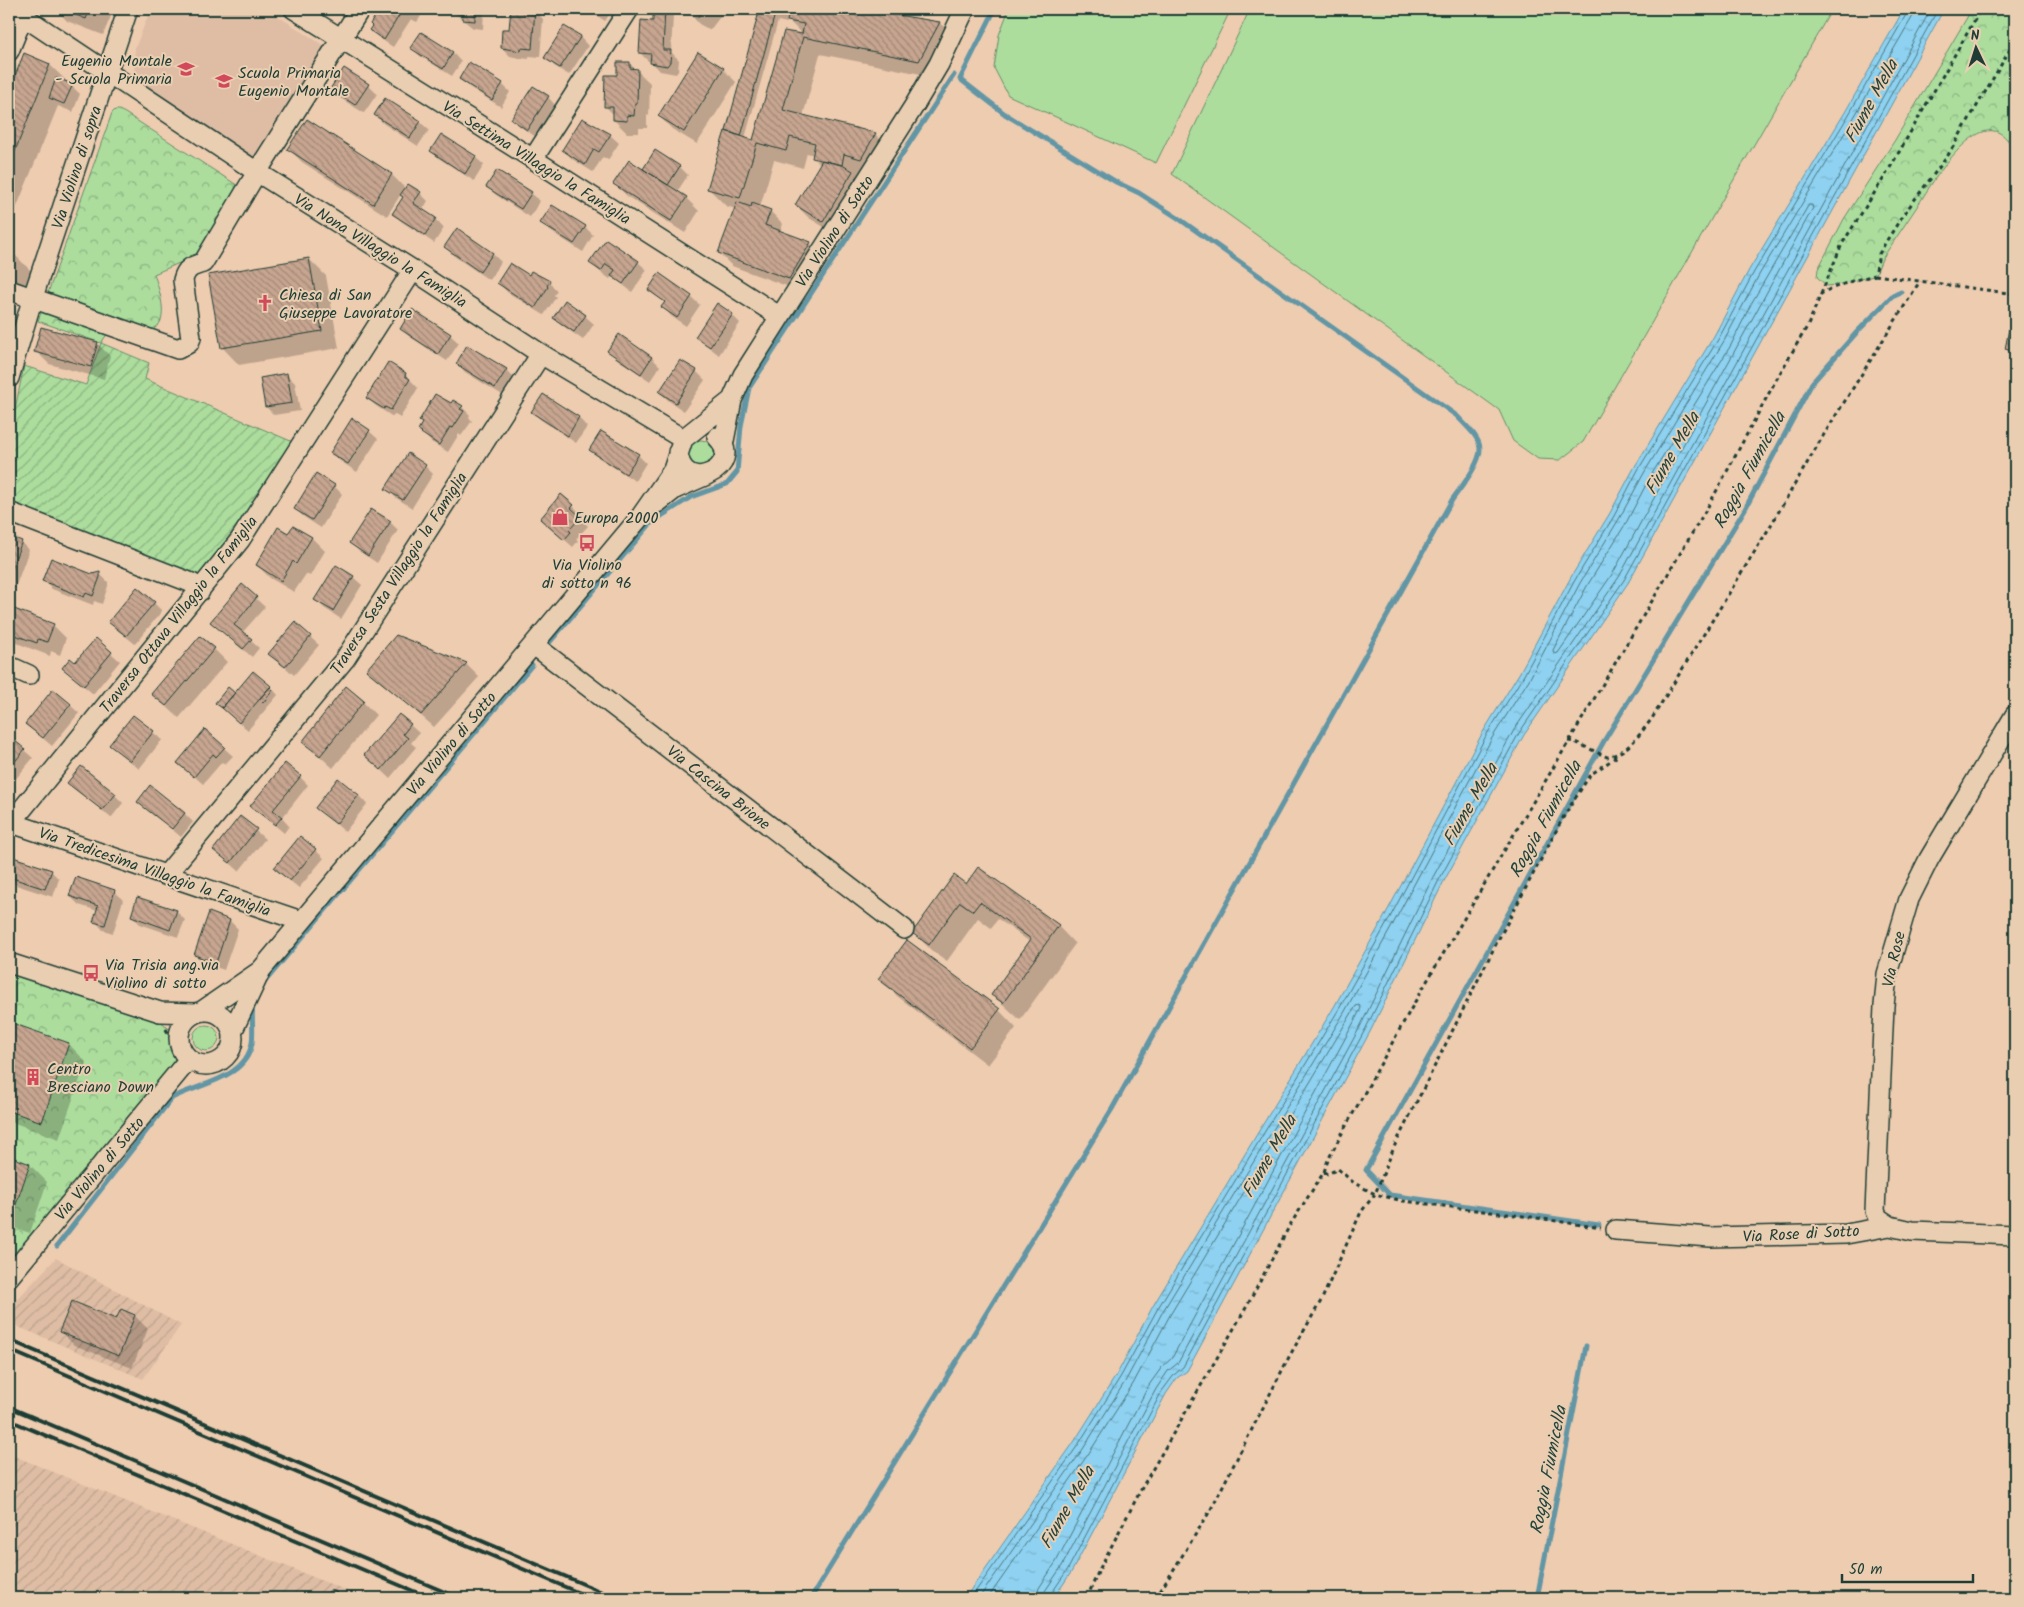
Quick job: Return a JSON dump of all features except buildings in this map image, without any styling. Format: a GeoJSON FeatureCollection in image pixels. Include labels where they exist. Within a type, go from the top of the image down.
{"type":"FeatureCollection","features":[{"type":"Feature","properties":{"kind":"street","name":"Via Violino di sopra"},"geometry":{"type":"LineString","coordinates":[[33,297],[128,9]]}},
{"type":"Feature","properties":{"kind":"street","name":"Via Settima Villaggio la Famiglia"},"geometry":{"type":"LineString","coordinates":[[294,9],[779,316]]}},
{"type":"Feature","properties":{"kind":"street"},"geometry":{"type":"LineString","coordinates":[[9,290],[178,348],[189,343],[192,338],[183,280],[185,272],[192,266],[203,263],[257,172],[360,9]]}},
{"type":"Feature","properties":{"kind":"street"},"geometry":{"type":"LineString","coordinates":[[533,159],[629,9]]}},
{"type":"Feature","properties":{"kind":"street","name":"Via Violino di Sotto"},"geometry":{"type":"LineString","coordinates":[[641,516],[675,489],[707,475],[719,467],[723,460],[723,446],[732,400],[743,375],[914,106],[966,9]]}},
{"type":"Feature","properties":{"kind":"street","name":"Via Nona Villaggio la Famiglia"},"geometry":{"type":"LineString","coordinates":[[19,11],[257,172],[413,270],[541,354],[686,441]]}},
{"type":"Feature","properties":{"kind":"street"},"geometry":{"type":"LineString","coordinates":[[9,51],[19,11]]}},
{"type":"Feature","properties":{"kind":"street","name":"Traversa Ottava Villaggio la Famiglia"},"geometry":{"type":"LineString","coordinates":[[10,822],[240,540],[413,270]]}},
{"type":"Feature","properties":{"kind":"street"},"geometry":{"type":"LineString","coordinates":[[9,378],[33,297]]}},
{"type":"Feature","properties":{"kind":"street","name":"Traversa Sesta Villaggio la Famiglia"},"geometry":{"type":"LineString","coordinates":[[166,875],[345,659],[541,354]]}},
{"type":"Feature","properties":{"kind":"street","name":"Via Violino di Sotto"},"geometry":{"type":"LineString","coordinates":[[9,1277],[189,1059],[196,1064],[205,1066],[221,1061],[232,1048],[233,1030],[261,970],[300,920],[641,516],[673,470],[686,441],[732,400]]}},
{"type":"Feature","properties":{"kind":"street"},"geometry":{"type":"LineString","coordinates":[[707,475],[700,476],[687,471],[679,459],[686,441],[708,431],[719,439],[723,446]]}},
{"type":"Feature","properties":{"kind":"street"},"geometry":{"type":"LineString","coordinates":[[9,512],[192,583],[200,591]]}},
{"type":"Feature","properties":{"kind":"street","name":"Via Cascina Brione"},"geometry":{"type":"LineString","coordinates":[[534,645],[904,930]]}},
{"type":"Feature","properties":{"kind":"street"},"geometry":{"type":"LineString","coordinates":[[9,666],[29,674]]}},
{"type":"Feature","properties":{"kind":"street","name":"Via Rose"},"geometry":{"type":"LineString","coordinates":[[1890,1226],[1878,1218],[1875,1212],[1884,1006],[1888,974],[1909,900],[1929,859],[2015,715]]}},
{"type":"Feature","properties":{"kind":"street","name":"Via Tredicesima Villaggio la Famiglia"},"geometry":{"type":"LineString","coordinates":[[10,822],[300,920]]}},
{"type":"Feature","properties":{"kind":"street"},"geometry":{"type":"LineString","coordinates":[[9,963],[160,1012],[217,1012],[223,1016],[233,1030]]}},
{"type":"Feature","properties":{"kind":"street","name":"Via Violino di Sotto"},"geometry":{"type":"LineString","coordinates":[[179,1032],[183,1023],[261,970]]}},
{"type":"Feature","properties":{"kind":"street"},"geometry":{"type":"LineString","coordinates":[[160,1012],[179,1032],[180,1047],[189,1059]]}},
{"type":"Feature","properties":{"kind":"street","name":"Via Rose di Sotto"},"geometry":{"type":"LineString","coordinates":[[1616,1230],[1710,1237],[1846,1234],[1890,1226],[1912,1231],[2015,1235]]}},
{"type":"Feature","properties":{"kind":"path"},"geometry":{"type":"LineString","coordinates":[[1087,1598],[1099,1570],[1144,1484],[1247,1306],[1290,1225],[1324,1172],[1340,1137],[1417,998],[1710,503],[1776,380],[1808,325],[1842,244],[1887,173],[1981,9]]}},
{"type":"Feature","properties":{"kind":"path"},"geometry":{"type":"LineString","coordinates":[[1875,275],[1880,254],[1886,240],[1947,157],[2015,41]]}},
{"type":"Feature","properties":{"kind":"path"},"geometry":{"type":"LineString","coordinates":[[1821,294],[1852,280],[1875,275],[2015,294]]}},
{"type":"Feature","properties":{"kind":"path"},"geometry":{"type":"LineString","coordinates":[[1156,1598],[1210,1511],[1289,1357],[1322,1299],[1361,1212],[1375,1194],[1395,1145],[1496,944],[1564,816],[1590,775],[1630,746],[1651,720],[1768,530],[1823,436],[1920,281]]}},
{"type":"Feature","properties":{"kind":"path"},"geometry":{"type":"LineString","coordinates":[[1568,741],[1575,742],[1608,758],[1621,754]]}},
{"type":"Feature","properties":{"kind":"path"},"geometry":{"type":"LineString","coordinates":[[1324,1172],[1327,1174],[1338,1169],[1354,1183],[1375,1194],[1403,1201],[1616,1230]]}},
{"type":"Feature","properties":{"kind":"shaded area","name":"Scuola Primaria Eugenio Montale"},"geometry":{"type":"Polygon","coordinates":[[[151,9],[267,9],[329,49],[256,161],[142,86],[135,76],[135,48],[151,9]]]}},
{"type":"Feature","properties":{"kind":"shaded area"},"geometry":{"type":"Polygon","coordinates":[[[56,1258],[181,1325],[143,1379],[9,1323],[9,1308],[56,1258]]]}},
{"type":"Feature","properties":{"kind":"shaded area"},"geometry":{"type":"Polygon","coordinates":[[[9,1454],[365,1598],[9,1598],[9,1454]]]}},
{"type":"Feature","properties":{"kind":"green space"},"geometry":{"type":"Polygon","coordinates":[[[1009,9],[1231,9],[1156,163],[1008,95],[994,68],[999,35],[1009,9]]]}},
{"type":"Feature","properties":{"kind":"green space"},"geometry":{"type":"Polygon","coordinates":[[[1250,9],[1832,9],[1583,442],[1560,460],[1538,459],[1513,441],[1499,410],[1172,174],[1250,9]]]}},
{"type":"Feature","properties":{"kind":"green space"},"geometry":{"type":"Polygon","coordinates":[[[1972,9],[2015,9],[2015,145],[2011,145],[2000,133],[1987,131],[1973,137],[1959,149],[1934,180],[1882,259],[1875,276],[1827,286],[1817,277],[1818,269],[1844,219],[1895,140],[1972,9]]]}},
{"type":"Feature","properties":{"kind":"green space"},"geometry":{"type":"Polygon","coordinates":[[[115,110],[125,113],[243,189],[206,247],[193,257],[154,274],[162,308],[162,317],[159,324],[154,328],[145,330],[114,324],[101,343],[38,321],[112,113],[115,110]]]}},
{"type":"Feature","properties":{"kind":"green space"},"geometry":{"type":"Polygon","coordinates":[[[101,343],[149,363],[145,379],[293,442],[199,581],[9,504],[9,438],[24,366],[86,385],[101,343]]]}},
{"type":"Feature","properties":{"kind":"green space"},"geometry":{"type":"Polygon","coordinates":[[[701,440],[710,444],[714,453],[710,462],[701,466],[692,462],[688,453],[692,444],[701,440]]]}},
{"type":"Feature","properties":{"kind":"green space"},"geometry":{"type":"Polygon","coordinates":[[[9,970],[157,1019],[173,1035],[176,1053],[172,1068],[9,1268],[9,970]]]}},
{"type":"Feature","properties":{"kind":"green space"},"geometry":{"type":"Polygon","coordinates":[[[206,1025],[215,1029],[219,1038],[215,1047],[206,1051],[197,1047],[193,1038],[197,1029],[206,1025]]]}},
{"type":"Feature","properties":{"kind":"water","name":"Fiume Mella"},"geometry":{"type":"Polygon","coordinates":[[[1904,9],[1944,9],[1628,583],[1524,735],[1443,883],[1371,1030],[1187,1371],[1177,1378],[1166,1394],[1072,1571],[1054,1598],[965,1598],[1074,1442],[1117,1374],[1153,1306],[1334,1007],[1483,732],[1520,672],[1571,577],[1714,336],[1749,270],[1844,114],[1904,9]]]}},
{"type":"Feature","properties":{"kind":"waterway"},"geometry":{"type":"LineString","coordinates":[[811,1598],[1112,1109],[1452,500],[1474,468],[1480,448],[1477,439],[1457,416],[1178,218],[1005,114],[960,79],[995,9]]}},
{"type":"Feature","properties":{"kind":"waterway"},"geometry":{"type":"LineString","coordinates":[[550,642],[652,522],[691,497],[727,484],[737,472],[741,426],[749,388],[954,75]]}},
{"type":"Feature","properties":{"kind":"waterway","name":"Roggia Fiumicella"},"geometry":{"type":"LineString","coordinates":[[1599,1225],[1390,1195],[1366,1170],[1604,741],[1745,509],[1812,383],[1892,296],[1901,292]]}},
{"type":"Feature","properties":{"kind":"waterway"},"geometry":{"type":"LineString","coordinates":[[263,984],[532,665]]}},
{"type":"Feature","properties":{"kind":"waterway"},"geometry":{"type":"LineString","coordinates":[[57,1246],[172,1098],[220,1079],[241,1065],[248,1055],[252,1043],[253,1004]]}},
{"type":"Feature","properties":{"kind":"waterway","name":"Roggia Fiumicella"},"geometry":{"type":"LineString","coordinates":[[1537,1598],[1586,1346]]}},
{"type":"Feature","properties":{"kind":"railway"},"geometry":{"type":"LineString","coordinates":[[9,1340],[616,1598]]}},
{"type":"Feature","properties":{"kind":"railway"},"geometry":{"type":"LineString","coordinates":[[9,1350],[591,1598]]}},
{"type":"Feature","properties":{"kind":"railway"},"geometry":{"type":"LineString","coordinates":[[9,1407],[459,1598]]}},
{"type":"Feature","properties":{"kind":"railway"},"geometry":{"type":"LineString","coordinates":[[9,1420],[430,1598]]}},
{"type":"Feature","properties":{"kind":"place","name":"Eugenio Montale - Scuola Primaria"},"geometry":{"type":"Point","coordinates":[186,69]}},
{"type":"Feature","properties":{"kind":"place","name":"Scuola Primaria Eugenio Montale"},"geometry":{"type":"Point","coordinates":[224,81]}},
{"type":"Feature","properties":{"kind":"place","name":"Chiesa di San Giuseppe Lavoratore"},"geometry":{"type":"Point","coordinates":[265,303]}},
{"type":"Feature","properties":{"kind":"place","name":"Europa 2000"},"geometry":{"type":"Point","coordinates":[560,517]}},
{"type":"Feature","properties":{"kind":"place","name":"Via Violino di sotto n 96"},"geometry":{"type":"Point","coordinates":[587,543]}},
{"type":"Feature","properties":{"kind":"place","name":"Via Trisia ang.via Violino di sotto"},"geometry":{"type":"Point","coordinates":[91,973]}},
{"type":"Feature","properties":{"kind":"place","name":"Centro Bresciano Down"},"geometry":{"type":"Point","coordinates":[33,1077]}}]}
